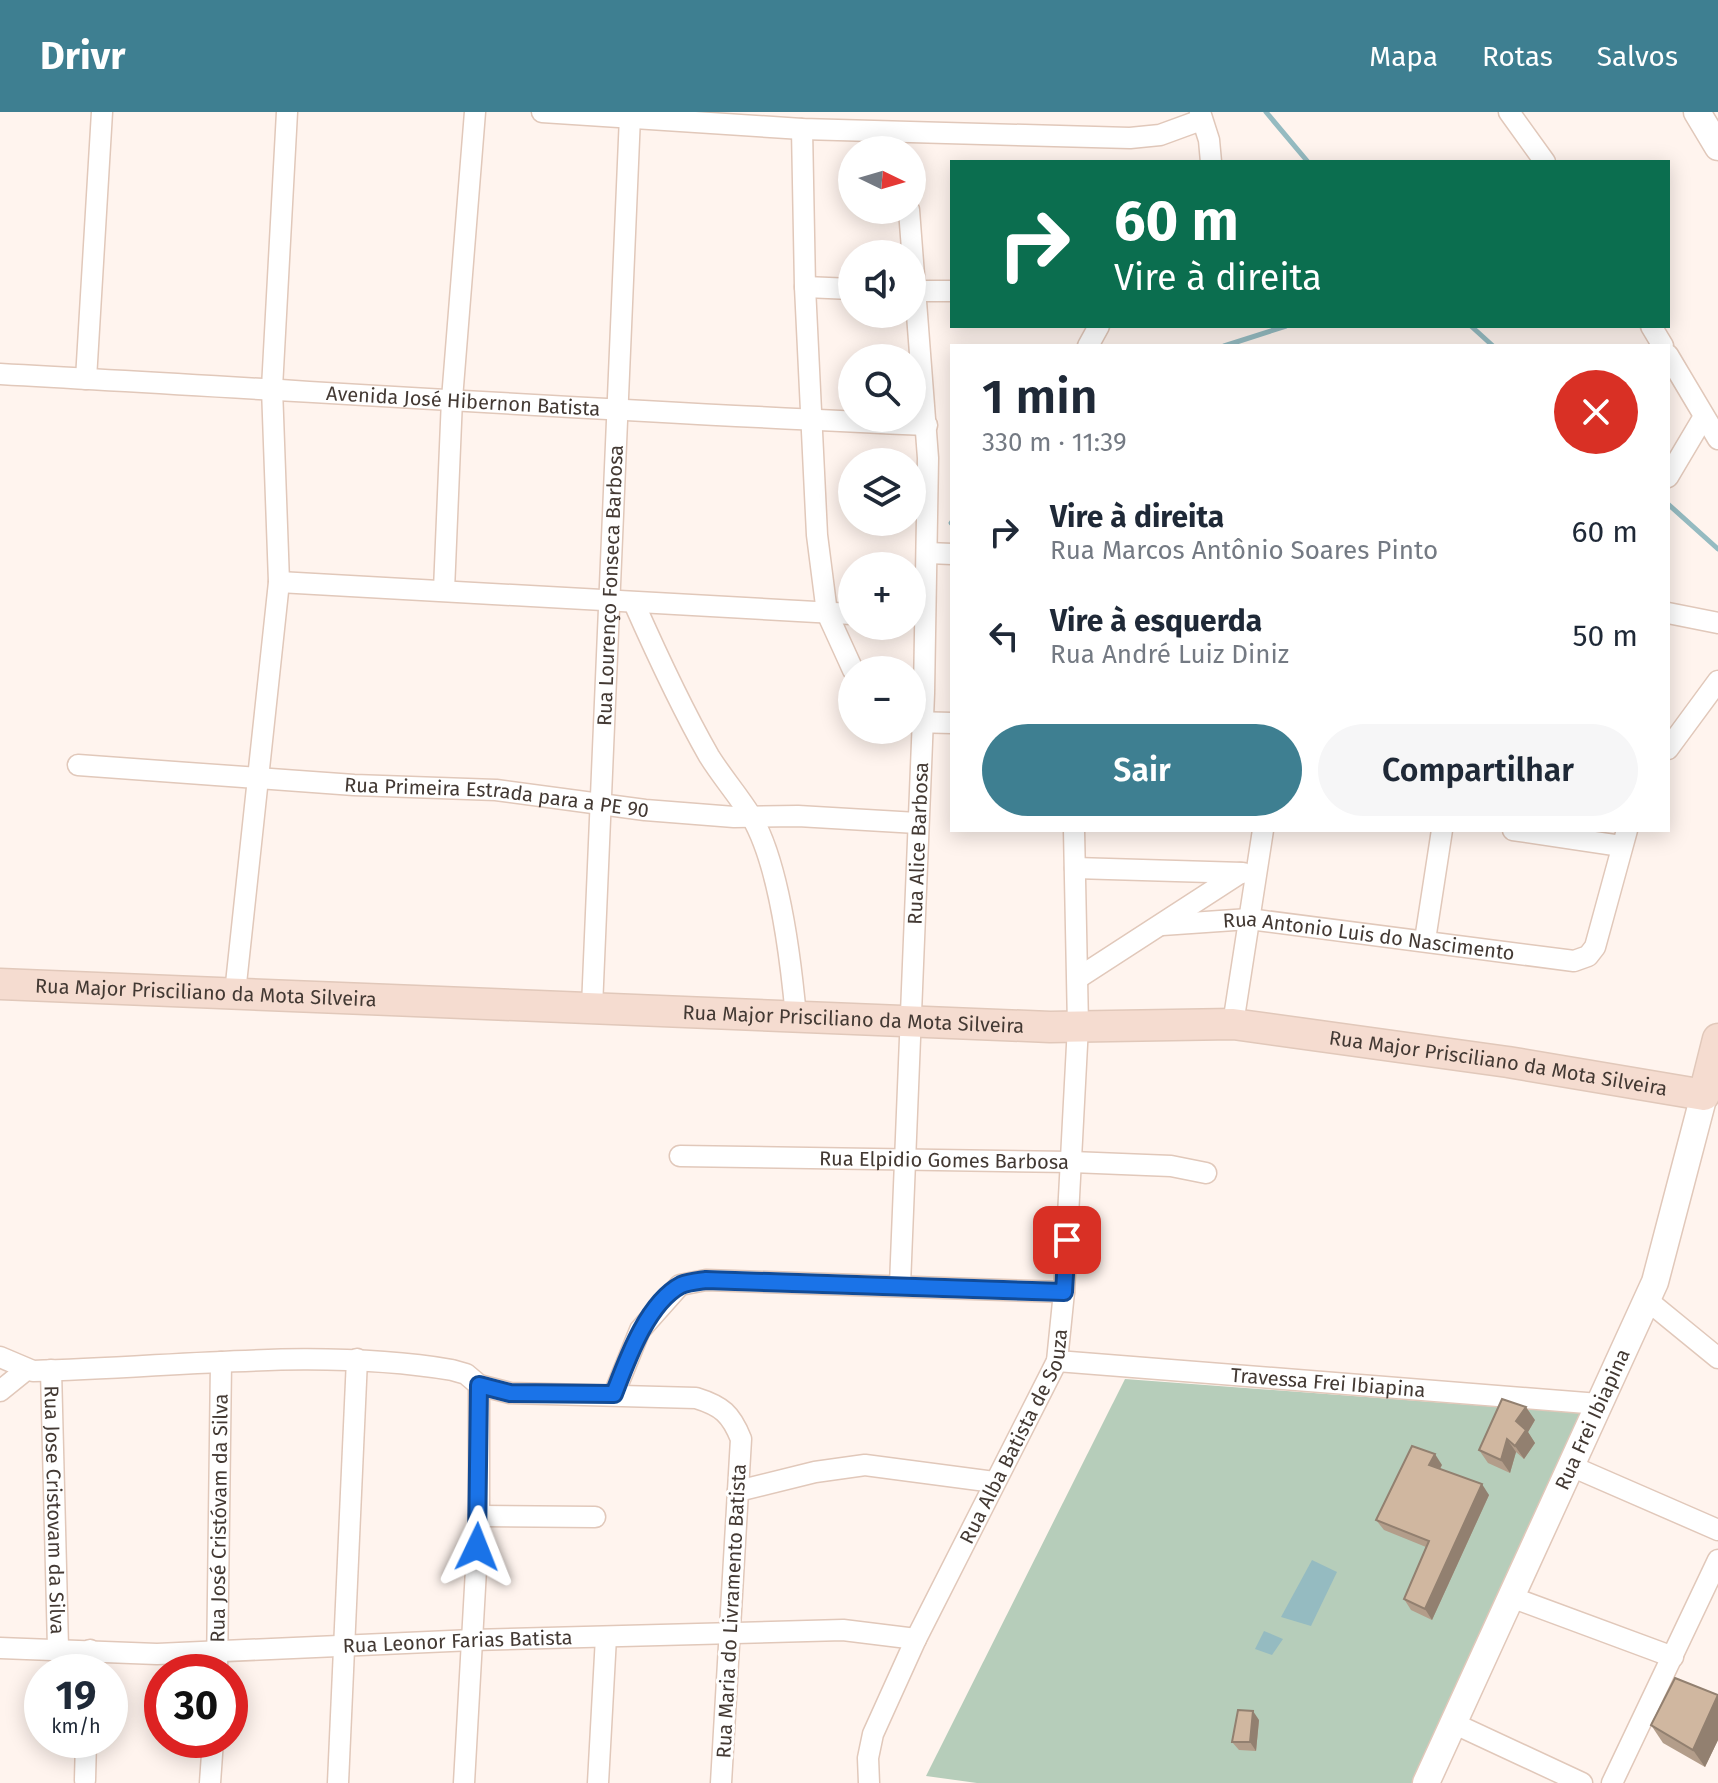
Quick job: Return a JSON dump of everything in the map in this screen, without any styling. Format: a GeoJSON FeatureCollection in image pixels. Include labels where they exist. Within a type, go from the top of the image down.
{"type":"FeatureCollection","features":[{"type":"Feature","properties":{"kind":"main road","name":"Rua Major Prisciliano da Mota Silveira"},"geometry":{"type":"LineString","coordinates":[[0,984],[796,1017],[1078,1026],[1233,1024],[1508,1062],[1704,1095]]}},
{"type":"Feature","properties":{"kind":"main road","name":"Rua Frei Ibiapina"},"geometry":{"type":"LineString","coordinates":[[1704,1095],[1718,1039]]}},
{"type":"Feature","properties":{"kind":"street"},"geometry":{"type":"LineString","coordinates":[[86,379],[102,112]]}},
{"type":"Feature","properties":{"kind":"street"},"geometry":{"type":"LineString","coordinates":[[235,993],[279,582],[272,388],[287,112]]}},
{"type":"Feature","properties":{"kind":"street"},"geometry":{"type":"LineString","coordinates":[[444,590],[452,399],[475,112]]}},
{"type":"Feature","properties":{"kind":"street"},"geometry":{"type":"LineString","coordinates":[[542,112],[721,118],[802,129],[1130,138],[1160,135],[1201,116],[1209,140],[1211,160]]}},
{"type":"Feature","properties":{"kind":"street"},"geometry":{"type":"LineString","coordinates":[[1509,112],[1544,160]]}},
{"type":"Feature","properties":{"kind":"street"},"geometry":{"type":"LineString","coordinates":[[1697,112],[1718,147]]}},
{"type":"Feature","properties":{"kind":"street","name":"Rua Lourenço Fonseca Barbosa"},"geometry":{"type":"LineString","coordinates":[[592,1007],[618,412],[619,115]]}},
{"type":"Feature","properties":{"kind":"street"},"geometry":{"type":"LineString","coordinates":[[802,129],[814,505],[827,613],[847,656]]}},
{"type":"Feature","properties":{"kind":"street"},"geometry":{"type":"LineString","coordinates":[[880,130],[883,136]]}},
{"type":"Feature","properties":{"kind":"street"},"geometry":{"type":"LineString","coordinates":[[805,287],[838,288]]}},
{"type":"Feature","properties":{"kind":"street"},"geometry":{"type":"LineString","coordinates":[[926,291],[950,291]]}},
{"type":"Feature","properties":{"kind":"street","name":"Rua Alice Barbosa"},"geometry":{"type":"LineString","coordinates":[[918,328],[927,425],[926,567]]}},
{"type":"Feature","properties":{"kind":"street"},"geometry":{"type":"LineString","coordinates":[[1670,359],[1718,439]]}},
{"type":"Feature","properties":{"kind":"street","name":"Avenida José Hibernon Batista"},"geometry":{"type":"LineString","coordinates":[[0,374],[452,399],[618,412],[927,425]]}},
{"type":"Feature","properties":{"kind":"street"},"geometry":{"type":"LineString","coordinates":[[1670,474],[1703,418]]}},
{"type":"Feature","properties":{"kind":"street"},"geometry":{"type":"LineString","coordinates":[[928,553],[950,554]]}},
{"type":"Feature","properties":{"kind":"street"},"geometry":{"type":"LineString","coordinates":[[279,582],[838,613]]}},
{"type":"Feature","properties":{"kind":"street"},"geometry":{"type":"LineString","coordinates":[[634,603],[663,668],[710,757],[751,817],[767,857],[792,969],[796,1017]]}},
{"type":"Feature","properties":{"kind":"street"},"geometry":{"type":"LineString","coordinates":[[1670,613],[1718,623]]}},
{"type":"Feature","properties":{"kind":"street"},"geometry":{"type":"LineString","coordinates":[[1670,746],[1718,681]]}},
{"type":"Feature","properties":{"kind":"street"},"geometry":{"type":"LineString","coordinates":[[926,723],[950,723]]}},
{"type":"Feature","properties":{"kind":"street","name":"Rua Alice Barbosa"},"geometry":{"type":"LineString","coordinates":[[900,1285],[917,823],[917,744]]}},
{"type":"Feature","properties":{"kind":"street","name":"Rua Primeira Estrada para a PE 90"},"geometry":{"type":"LineString","coordinates":[[78,765],[257,779],[496,790],[751,817],[798,816],[917,823]]}},
{"type":"Feature","properties":{"kind":"street","name":"Rua Alba Batista de Souza"},"geometry":{"type":"LineString","coordinates":[[869,1782],[868,1758],[873,1734],[916,1639],[1057,1361],[1064,1292],[1078,1026],[1074,832]]}},
{"type":"Feature","properties":{"kind":"street"},"geometry":{"type":"LineString","coordinates":[[1233,1024],[1249,919],[1248,872],[1262,832]]}},
{"type":"Feature","properties":{"kind":"street"},"geometry":{"type":"LineString","coordinates":[[1425,940],[1442,832]]}},
{"type":"Feature","properties":{"kind":"street"},"geometry":{"type":"LineString","coordinates":[[1541,832],[1624,838]]}},
{"type":"Feature","properties":{"kind":"street","name":"Rua Antonio Luis do Nascimento"},"geometry":{"type":"LineString","coordinates":[[1162,925],[1249,919],[1574,961],[1588,956],[1595,947],[1624,838]]}},
{"type":"Feature","properties":{"kind":"street"},"geometry":{"type":"LineString","coordinates":[[1075,868],[1248,872]]}},
{"type":"Feature","properties":{"kind":"street"},"geometry":{"type":"LineString","coordinates":[[1078,978],[1248,872]]}},
{"type":"Feature","properties":{"kind":"street","name":"Rua Frei Ibiapina"},"geometry":{"type":"LineString","coordinates":[[1426,1783],[1655,1282],[1704,1095]]}},
{"type":"Feature","properties":{"kind":"street","name":"Rua Elpidio Gomes Barbosa"},"geometry":{"type":"LineString","coordinates":[[680,1156],[1072,1162],[1171,1166],[1206,1173]]}},
{"type":"Feature","properties":{"kind":"street"},"geometry":{"type":"LineString","coordinates":[[0,1357],[26,1370],[357,1359],[452,1370],[466,1374],[479,1385],[510,1393],[614,1394],[640,1330],[680,1285],[706,1280],[1064,1292]]}},
{"type":"Feature","properties":{"kind":"street"},"geometry":{"type":"LineString","coordinates":[[1647,1300],[1718,1358]]}},
{"type":"Feature","properties":{"kind":"street"},"geometry":{"type":"LineString","coordinates":[[338,1783],[357,1359]]}},
{"type":"Feature","properties":{"kind":"street","name":"Travessa Frei Ibiapina"},"geometry":{"type":"LineString","coordinates":[[1057,1361],[1599,1404]]}},
{"type":"Feature","properties":{"kind":"street","name":"Rua José Cristóvam da Silva"},"geometry":{"type":"LineString","coordinates":[[218,1654],[221,1362]]}},
{"type":"Feature","properties":{"kind":"street"},"geometry":{"type":"LineString","coordinates":[[0,1391],[26,1370]]}},
{"type":"Feature","properties":{"kind":"street","name":"Rua Jose Cristovam da Silva"},"geometry":{"type":"LineString","coordinates":[[51,1370],[58,1648]]}},
{"type":"Feature","properties":{"kind":"street"},"geometry":{"type":"LineString","coordinates":[[464,1783],[479,1516],[479,1385]]}},
{"type":"Feature","properties":{"kind":"street","name":"Rua Maria do Livramento Batista"},"geometry":{"type":"LineString","coordinates":[[614,1394],[696,1398],[716,1404],[731,1415],[741,1439],[721,1783]]}},
{"type":"Feature","properties":{"kind":"street"},"geometry":{"type":"LineString","coordinates":[[738,1491],[815,1472],[865,1465],[994,1482]]}},
{"type":"Feature","properties":{"kind":"street"},"geometry":{"type":"LineString","coordinates":[[1571,1466],[1718,1530]]}},
{"type":"Feature","properties":{"kind":"street"},"geometry":{"type":"LineString","coordinates":[[479,1516],[595,1517]]}},
{"type":"Feature","properties":{"kind":"street"},"geometry":{"type":"LineString","coordinates":[[1612,1783],[1718,1560]]}},
{"type":"Feature","properties":{"kind":"street"},"geometry":{"type":"LineString","coordinates":[[1511,1597],[1673,1657]]}},
{"type":"Feature","properties":{"kind":"street","name":"Rua Leonor Farias Batista"},"geometry":{"type":"LineString","coordinates":[[0,1648],[157,1654],[346,1644],[843,1630],[916,1639]]}},
{"type":"Feature","properties":{"kind":"street"},"geometry":{"type":"LineString","coordinates":[[598,1783],[606,1637]]}},
{"type":"Feature","properties":{"kind":"street"},"geometry":{"type":"LineString","coordinates":[[90,1650],[90,1654]]}},
{"type":"Feature","properties":{"kind":"street"},"geometry":{"type":"LineString","coordinates":[[1453,1723],[1582,1783]]}},
{"type":"Feature","properties":{"kind":"street"},"geometry":{"type":"LineString","coordinates":[[85,1780],[86,1758]]}},
{"type":"Feature","properties":{"kind":"street"},"geometry":{"type":"LineString","coordinates":[[210,1783],[212,1758]]}},
{"type":"Feature","properties":{"kind":"green space"},"geometry":{"type":"Polygon","coordinates":[[[1125,1379],[1581,1413],[1417,1783],[977,1783],[926,1776],[1125,1379]]]}},
{"type":"Feature","properties":{"kind":"water"},"geometry":{"type":"Polygon","coordinates":[[[1312,1560],[1337,1572],[1311,1626],[1281,1617],[1312,1560]]]}},
{"type":"Feature","properties":{"kind":"water"},"geometry":{"type":"Polygon","coordinates":[[[1264,1631],[1283,1639],[1272,1655],[1255,1649],[1264,1631]]]}},
{"type":"Feature","properties":{"kind":"building"},"geometry":{"type":"Polygon","coordinates":[[[1502,1399],[1526,1407],[1516,1421],[1526,1430],[1515,1446],[1507,1439],[1501,1460],[1479,1450],[1502,1399]]]}},
{"type":"Feature","properties":{"kind":"building"},"geometry":{"type":"Polygon","coordinates":[[[1412,1446],[1435,1454],[1429,1465],[1482,1484],[1425,1609],[1404,1599],[1429,1541],[1376,1520],[1412,1446]]]}},
{"type":"Feature","properties":{"kind":"building"},"geometry":{"type":"Polygon","coordinates":[[[1675,1678],[1718,1695],[1693,1750],[1651,1725],[1675,1678]]]}},
{"type":"Feature","properties":{"kind":"building"},"geometry":{"type":"Polygon","coordinates":[[[1238,1710],[1253,1711],[1250,1742],[1232,1742],[1238,1710]]]}},
{"type":"Feature","properties":{"kind":"waterway"},"geometry":{"type":"LineString","coordinates":[[1266,112],[1306,160]]}},
{"type":"Feature","properties":{"kind":"waterway"},"geometry":{"type":"LineString","coordinates":[[1230,344],[1280,328]]}},
{"type":"Feature","properties":{"kind":"waterway"},"geometry":{"type":"LineString","coordinates":[[1473,328],[1491,344]]}},
{"type":"Feature","properties":{"kind":"waterway"},"geometry":{"type":"LineString","coordinates":[[1670,506],[1718,549]]}},
{"type":"Feature","properties":{"kind":"route"},"geometry":{"type":"LineString","coordinates":[[477,1547],[479,1385],[510,1393],[614,1394],[640,1330],[680,1285],[706,1280],[1064,1292],[1067,1240]]}}]}
